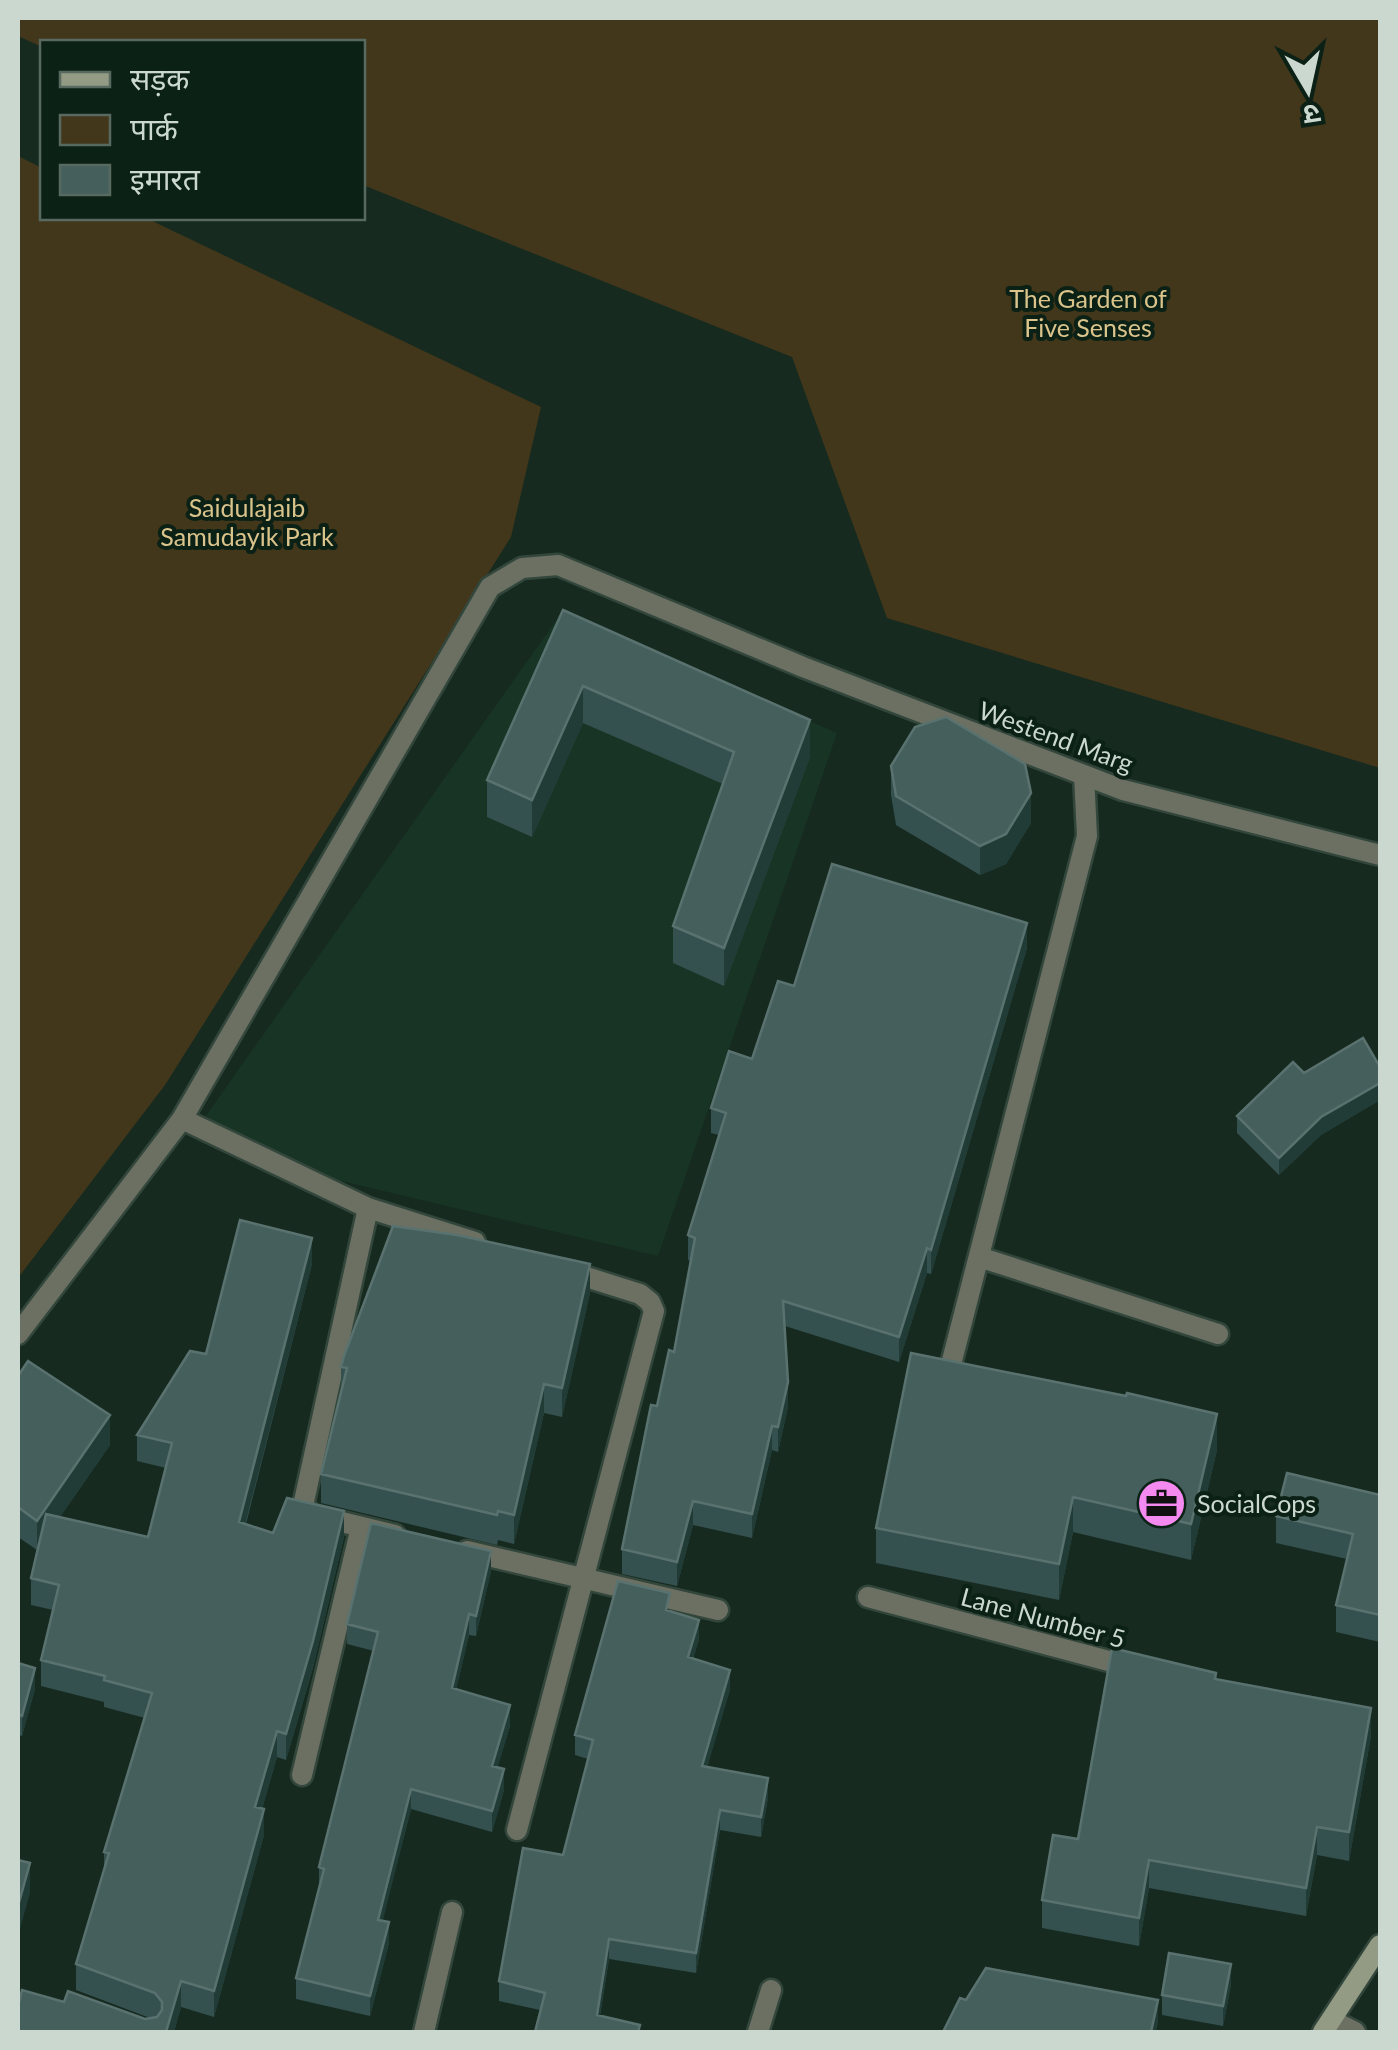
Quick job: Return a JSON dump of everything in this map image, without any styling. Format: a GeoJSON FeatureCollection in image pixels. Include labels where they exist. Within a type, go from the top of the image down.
{"type":"FeatureCollection","features":[{"type":"Feature","properties":{"kind":"street","name":"Westend Marg"},"geometry":{"type":"LineString","coordinates":[[182,1119],[490,586],[522,568],[558,565],[803,667],[1123,790],[1380,855]]}},
{"type":"Feature","properties":{"kind":"street"},"geometry":{"type":"LineString","coordinates":[[947,1380],[1087,836],[1084,775]]}},
{"type":"Feature","properties":{"kind":"street"},"geometry":{"type":"LineString","coordinates":[[18,1334],[182,1119],[368,1208],[495,1248]]}},
{"type":"Feature","properties":{"kind":"street"},"geometry":{"type":"LineString","coordinates":[[368,1208],[303,1506],[313,1515],[416,1540]]}},
{"type":"Feature","properties":{"kind":"street"},"geometry":{"type":"LineString","coordinates":[[979,1257],[1218,1334]]}},
{"type":"Feature","properties":{"kind":"street"},"geometry":{"type":"LineString","coordinates":[[518,1830],[654,1311],[640,1294],[550,1265]]}},
{"type":"Feature","properties":{"kind":"street"},"geometry":{"type":"LineString","coordinates":[[302,1775],[360,1527]]}},
{"type":"Feature","properties":{"kind":"street"},"geometry":{"type":"LineString","coordinates":[[454,1548],[718,1610]]}},
{"type":"Feature","properties":{"kind":"street","name":"Lane Number 5"},"geometry":{"type":"LineString","coordinates":[[868,1597],[1154,1673]]}},
{"type":"Feature","properties":{"kind":"street"},"geometry":{"type":"LineString","coordinates":[[424,2032],[452,1912]]}},
{"type":"Feature","properties":{"kind":"street"},"geometry":{"type":"LineString","coordinates":[[1355,2032],[1327,2026],[1380,1945]]}},
{"type":"Feature","properties":{"kind":"street"},"geometry":{"type":"LineString","coordinates":[[758,2032],[772,1990]]}},
{"type":"Feature","properties":{"kind":"shaded area"},"geometry":{"type":"Polygon","coordinates":[[[562,612],[837,733],[658,1256],[257,1161],[205,1117],[562,612]]]}},
{"type":"Feature","properties":{"kind":"green space","name":"The Garden of Five Senses"},"geometry":{"type":"Polygon","coordinates":[[[18,18],[1380,18],[1380,768],[887,618],[792,357],[365,186],[365,40],[40,40],[40,46],[18,36],[18,18]]]}},
{"type":"Feature","properties":{"kind":"green space","name":"Saidulajaib Samudayik Park"},"geometry":{"type":"Polygon","coordinates":[[[18,156],[40,167],[40,220],[150,220],[541,407],[511,537],[165,1085],[18,1278],[18,156]]]}},
{"type":"Feature","properties":{"kind":"building"},"geometry":{"type":"Polygon","coordinates":[[[563,610],[810,720],[724,948],[673,926],[734,752],[583,686],[532,800],[487,780],[563,610]]]}},
{"type":"Feature","properties":{"kind":"building"},"geometry":{"type":"Polygon","coordinates":[[[946,717],[1025,764],[1031,793],[1006,834],[980,846],[896,796],[891,766],[915,727],[946,717]]]}},
{"type":"Feature","properties":{"kind":"building"},"geometry":{"type":"Polygon","coordinates":[[[832,864],[1027,923],[931,1250],[927,1248],[899,1337],[783,1301],[788,1382],[778,1427],[772,1426],[752,1514],[693,1501],[677,1562],[622,1549],[651,1405],[657,1406],[669,1350],[674,1352],[695,1238],[688,1235],[726,1113],[711,1108],[729,1051],[752,1059],[778,981],[794,986],[832,864]]]}},
{"type":"Feature","properties":{"kind":"building"},"geometry":{"type":"Polygon","coordinates":[[[1363,1038],[1380,1067],[1380,1083],[1321,1117],[1279,1158],[1237,1116],[1293,1062],[1304,1073],[1363,1038]]]}},
{"type":"Feature","properties":{"kind":"building"},"geometry":{"type":"Polygon","coordinates":[[[240,1220],[312,1238],[239,1522],[273,1533],[287,1498],[344,1511],[313,1641],[286,1734],[277,1731],[255,1807],[264,1809],[214,1991],[181,1981],[166,2032],[18,2032],[22,1990],[64,2002],[68,1991],[145,2019],[157,2017],[162,2010],[162,2002],[155,1993],[76,1964],[109,1853],[104,1852],[152,1693],[41,1660],[59,1585],[31,1578],[46,1514],[148,1537],[172,1443],[137,1435],[190,1351],[206,1354],[240,1220]]]}},
{"type":"Feature","properties":{"kind":"building"},"geometry":{"type":"Polygon","coordinates":[[[393,1226],[457,1235],[590,1264],[562,1388],[544,1384],[514,1515],[498,1511],[497,1515],[321,1474],[347,1368],[341,1367],[344,1356],[393,1226]]]}},
{"type":"Feature","properties":{"kind":"building"},"geometry":{"type":"Polygon","coordinates":[[[911,1353],[1217,1414],[1191,1524],[1073,1497],[1059,1564],[876,1528],[911,1353]]]}},
{"type":"Feature","properties":{"kind":"building"},"geometry":{"type":"Polygon","coordinates":[[[28,1361],[110,1415],[37,1521],[18,1507],[18,1376],[28,1361]]]}},
{"type":"Feature","properties":{"kind":"building"},"geometry":{"type":"Polygon","coordinates":[[[1287,1473],[1380,1495],[1380,1615],[1336,1605],[1353,1534],[1276,1516],[1287,1473]]]}},
{"type":"Feature","properties":{"kind":"building"},"geometry":{"type":"Polygon","coordinates":[[[371,1523],[491,1551],[476,1616],[469,1614],[452,1688],[510,1705],[492,1766],[504,1769],[492,1811],[411,1789],[378,1920],[389,1922],[370,1996],[296,1978],[324,1869],[319,1867],[378,1632],[347,1624],[371,1523]]]}},
{"type":"Feature","properties":{"kind":"building"},"geometry":{"type":"Polygon","coordinates":[[[618,1581],[670,1593],[666,1610],[699,1620],[688,1657],[730,1670],[702,1766],[768,1778],[761,1817],[720,1810],[696,1953],[609,1939],[597,2015],[640,2025],[638,2032],[535,2032],[545,1993],[499,1981],[523,1848],[563,1855],[593,1740],[575,1735],[618,1581]]]}},
{"type":"Feature","properties":{"kind":"building"},"geometry":{"type":"Polygon","coordinates":[[[1112,1648],[1216,1673],[1215,1679],[1371,1708],[1349,1832],[1317,1827],[1306,1888],[1149,1860],[1139,1918],[1042,1900],[1053,1835],[1078,1839],[1112,1648]]]}},
{"type":"Feature","properties":{"kind":"building"},"geometry":{"type":"Polygon","coordinates":[[[18,1663],[35,1668],[22,1716],[18,1714],[18,1663]]]}},
{"type":"Feature","properties":{"kind":"building"},"geometry":{"type":"Polygon","coordinates":[[[18,1860],[30,1863],[18,1906],[18,1860]]]}},
{"type":"Feature","properties":{"kind":"building"},"geometry":{"type":"Polygon","coordinates":[[[1169,1953],[1231,1964],[1223,2006],[1162,1995],[1169,1953]]]}},
{"type":"Feature","properties":{"kind":"building"},"geometry":{"type":"Polygon","coordinates":[[[986,1968],[1158,2000],[1151,2032],[943,2032],[960,1998],[966,2000],[986,1968]]]}},
{"type":"Feature","properties":{"kind":"place","name":"SocialCops"},"geometry":{"type":"Point","coordinates":[1162,1504]}}]}
